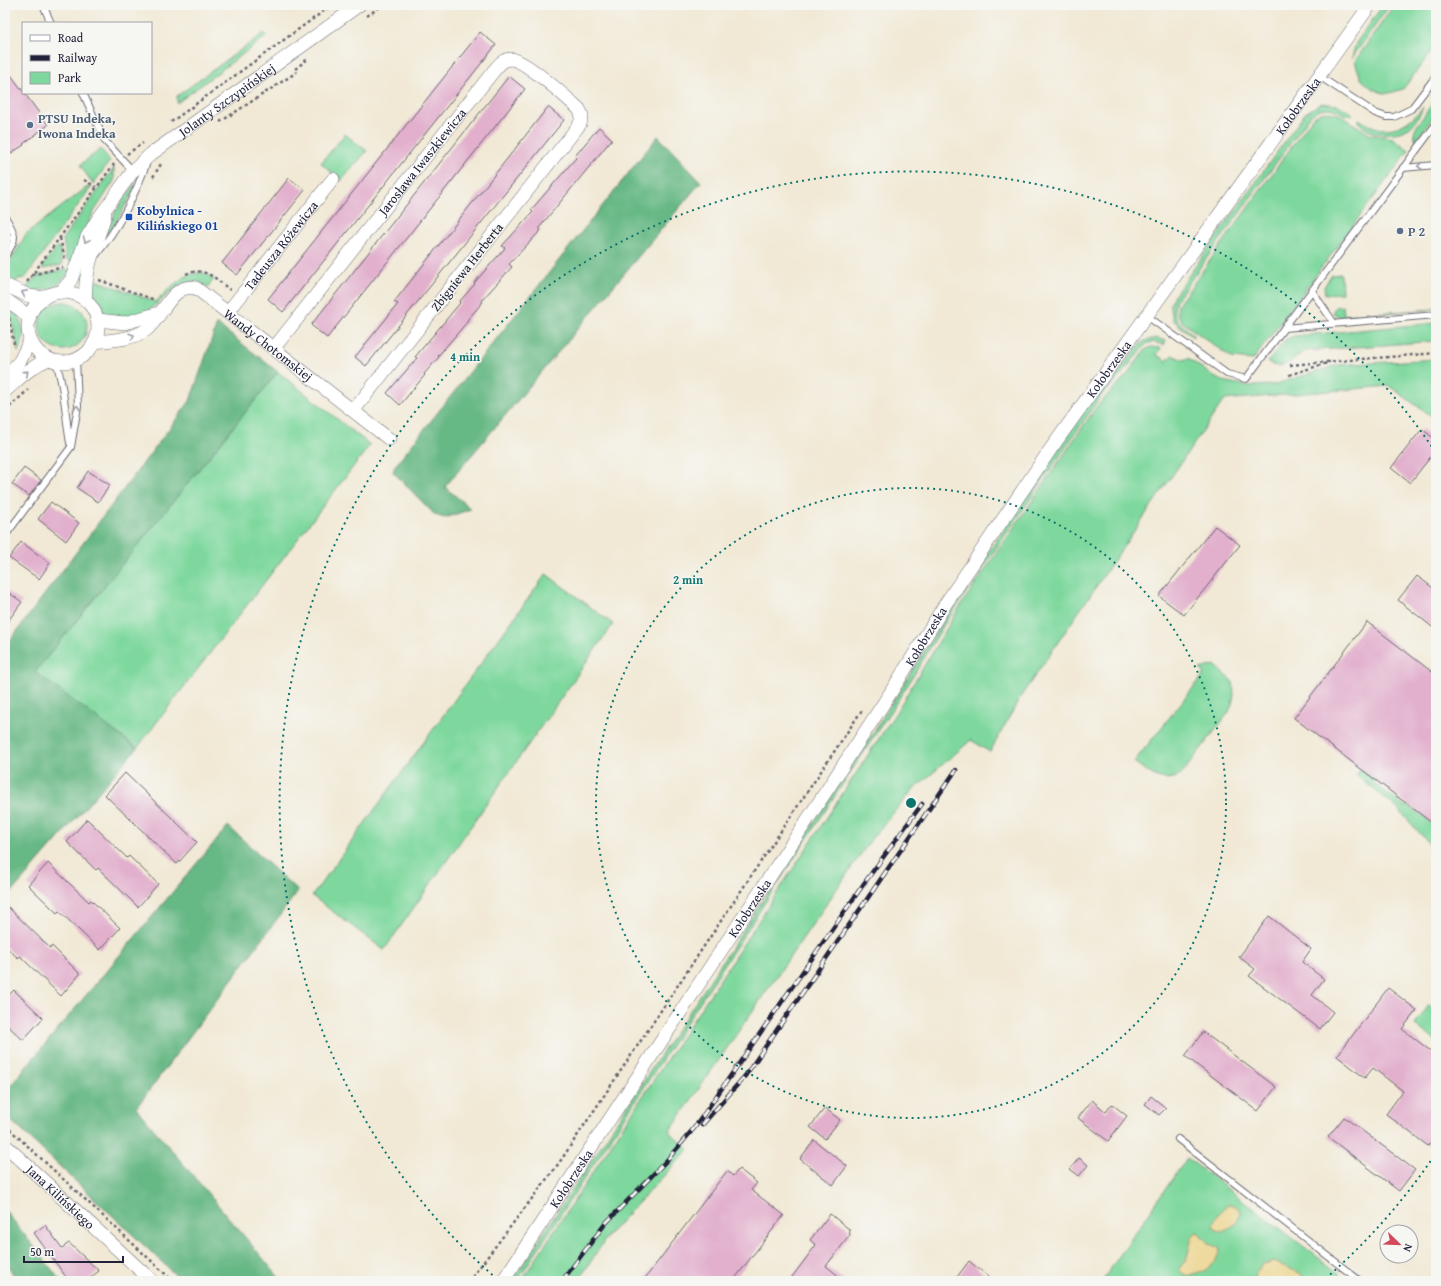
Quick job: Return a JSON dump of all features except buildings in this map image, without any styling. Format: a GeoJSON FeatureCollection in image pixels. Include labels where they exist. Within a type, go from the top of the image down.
{"type":"FeatureCollection","features":[{"type":"Feature","properties":{"kind":"street","name":"Jolanty Szczypińskiej"},"geometry":{"type":"LineString","coordinates":[[61,292],[71,280],[87,237],[133,171],[151,154],[359,5]]}},
{"type":"Feature","properties":{"kind":"street","name":"Kołobrzeska"},"geometry":{"type":"LineString","coordinates":[[503,1281],[828,790],[946,603],[1091,390],[1147,316],[1370,5]]}},
{"type":"Feature","properties":{"kind":"street","name":"Jarosława Iwaszkiewicza"},"geometry":{"type":"LineString","coordinates":[[274,348],[496,68],[504,60],[512,59],[520,62],[570,100],[579,109],[582,115],[580,124]]}},
{"type":"Feature","properties":{"kind":"street","name":"Zbigniewa Herberta"},"geometry":{"type":"LineString","coordinates":[[354,410],[580,124]]}},
{"type":"Feature","properties":{"kind":"street","name":"Tadeusza Różewicza"},"geometry":{"type":"LineString","coordinates":[[228,312],[333,179]]}},
{"type":"Feature","properties":{"kind":"street","name":"Jolanty Szczypińskiej"},"geometry":{"type":"LineString","coordinates":[[86,300],[84,286],[107,208]]}},
{"type":"Feature","properties":{"kind":"street"},"geometry":{"type":"LineString","coordinates":[[5,285],[29,296],[43,298]]}},
{"type":"Feature","properties":{"kind":"street","name":"Wandy Chotomskiej"},"geometry":{"type":"LineString","coordinates":[[159,313],[182,290],[192,287],[196,288],[354,410],[389,439]]}},
{"type":"Feature","properties":{"kind":"street"},"geometry":{"type":"LineString","coordinates":[[61,292],[77,295],[86,300],[95,311],[98,320],[98,332],[95,342],[87,353],[76,359],[63,362],[53,360],[38,352],[30,340],[28,328],[29,319],[35,306],[43,298],[61,292]]}},
{"type":"Feature","properties":{"kind":"street"},"geometry":{"type":"LineString","coordinates":[[5,299],[22,311],[29,319]]}},
{"type":"Feature","properties":{"kind":"street"},"geometry":{"type":"LineString","coordinates":[[98,320],[126,323],[159,313]]}},
{"type":"Feature","properties":{"kind":"street"},"geometry":{"type":"LineString","coordinates":[[95,342],[133,336],[152,325],[159,313]]}},
{"type":"Feature","properties":{"kind":"street"},"geometry":{"type":"LineString","coordinates":[[5,377],[20,361],[30,340]]}},
{"type":"Feature","properties":{"kind":"street"},"geometry":{"type":"LineString","coordinates":[[5,391],[39,362],[53,360]]}},
{"type":"Feature","properties":{"kind":"street","name":"Jana Kilińskiego"},"geometry":{"type":"LineString","coordinates":[[5,1145],[152,1281]]}},
{"type":"Feature","properties":{"kind":"lane"},"geometry":{"type":"LineString","coordinates":[[43,5],[51,22]]}},
{"type":"Feature","properties":{"kind":"lane"},"geometry":{"type":"LineString","coordinates":[[1319,76],[1375,113],[1386,117],[1394,117],[1411,108],[1436,76]]}},
{"type":"Feature","properties":{"kind":"lane"},"geometry":{"type":"LineString","coordinates":[[83,94],[105,140],[133,171]]}},
{"type":"Feature","properties":{"kind":"lane"},"geometry":{"type":"LineString","coordinates":[[1147,316],[1227,374],[1246,378],[1436,124]]}},
{"type":"Feature","properties":{"kind":"lane"},"geometry":{"type":"LineString","coordinates":[[91,261],[110,238],[135,194],[151,154]]}},
{"type":"Feature","properties":{"kind":"lane"},"geometry":{"type":"LineString","coordinates":[[1403,168],[1436,165]]}},
{"type":"Feature","properties":{"kind":"lane"},"geometry":{"type":"LineString","coordinates":[[5,217],[13,229],[15,238],[11,248],[5,256]]}},
{"type":"Feature","properties":{"kind":"lane"},"geometry":{"type":"LineString","coordinates":[[1312,291],[1334,324]]}},
{"type":"Feature","properties":{"kind":"lane"},"geometry":{"type":"LineString","coordinates":[[1284,328],[1436,315]]}},
{"type":"Feature","properties":{"kind":"lane"},"geometry":{"type":"LineString","coordinates":[[5,536],[71,447],[78,406],[76,359]]}},
{"type":"Feature","properties":{"kind":"lane"},"geometry":{"type":"LineString","coordinates":[[53,360],[65,394],[65,414],[71,447]]}},
{"type":"Feature","properties":{"kind":"lane"},"geometry":{"type":"LineString","coordinates":[[1178,1139],[1360,1281]]}},
{"type":"Feature","properties":{"kind":"path"},"geometry":{"type":"LineString","coordinates":[[278,44],[332,5]]}},
{"type":"Feature","properties":{"kind":"path"},"geometry":{"type":"LineString","coordinates":[[214,126],[297,72]]}},
{"type":"Feature","properties":{"kind":"path"},"geometry":{"type":"LineString","coordinates":[[151,180],[164,162]]}},
{"type":"Feature","properties":{"kind":"path"},"geometry":{"type":"LineString","coordinates":[[84,180],[96,187]]}},
{"type":"Feature","properties":{"kind":"path"},"geometry":{"type":"LineString","coordinates":[[32,276],[66,266],[60,237]]}},
{"type":"Feature","properties":{"kind":"path"},"geometry":{"type":"LineString","coordinates":[[1290,365],[1436,353]]}},
{"type":"Feature","properties":{"kind":"path"},"geometry":{"type":"LineString","coordinates":[[1289,375],[1336,361]]}},
{"type":"Feature","properties":{"kind":"path"},"geometry":{"type":"LineString","coordinates":[[5,1125],[173,1281]]}},
{"type":"Feature","properties":{"kind":"green space"},"geometry":{"type":"Polygon","coordinates":[[[1383,5],[1390,5],[1352,58],[1356,43],[1383,5]]]}},
{"type":"Feature","properties":{"kind":"green space"},"geometry":{"type":"Polygon","coordinates":[[[1394,5],[1436,5],[1436,46],[1403,89],[1390,93],[1383,93],[1373,89],[1361,79],[1355,61],[1394,5]]]}},
{"type":"Feature","properties":{"kind":"green space"},"geometry":{"type":"Polygon","coordinates":[[[264,33],[267,36],[177,103],[177,96],[264,33]]]}},
{"type":"Feature","properties":{"kind":"green space"},"geometry":{"type":"Polygon","coordinates":[[[1436,98],[1436,113],[1416,141],[1414,134],[1415,129],[1436,98]]]}},
{"type":"Feature","properties":{"kind":"green space"},"geometry":{"type":"Polygon","coordinates":[[[1322,103],[1338,105],[1353,114],[1347,116],[1333,109],[1324,108],[1310,116],[1177,299],[1174,311],[1177,320],[1193,334],[1193,337],[1173,320],[1170,305],[1174,296],[1305,113],[1322,103]]]}},
{"type":"Feature","properties":{"kind":"green space"},"geometry":{"type":"Polygon","coordinates":[[[1423,107],[1417,119],[1409,128],[1397,133],[1375,133],[1363,127],[1359,122],[1359,119],[1368,125],[1377,128],[1394,128],[1409,121],[1423,107]]]}},
{"type":"Feature","properties":{"kind":"green space"},"geometry":{"type":"Polygon","coordinates":[[[1324,111],[1339,114],[1369,134],[1393,138],[1409,150],[1253,360],[1232,358],[1182,322],[1177,313],[1178,305],[1313,117],[1324,111]]]}},
{"type":"Feature","properties":{"kind":"green space"},"geometry":{"type":"Polygon","coordinates":[[[345,134],[367,151],[341,181],[321,163],[345,134]]]}},
{"type":"Feature","properties":{"kind":"green space"},"geometry":{"type":"Polygon","coordinates":[[[658,136],[701,182],[445,487],[471,509],[445,518],[435,515],[393,472],[395,466],[658,136]]]}},
{"type":"Feature","properties":{"kind":"green space"},"geometry":{"type":"Polygon","coordinates":[[[101,149],[110,161],[93,184],[80,165],[101,149]]]}},
{"type":"Feature","properties":{"kind":"green space"},"geometry":{"type":"Polygon","coordinates":[[[114,168],[114,181],[92,215],[73,263],[66,259],[63,238],[114,168]]]}},
{"type":"Feature","properties":{"kind":"green space"},"geometry":{"type":"Polygon","coordinates":[[[135,183],[133,192],[111,231],[105,235],[117,209],[135,183]]]}},
{"type":"Feature","properties":{"kind":"green space"},"geometry":{"type":"Polygon","coordinates":[[[92,186],[25,278],[18,279],[15,284],[9,277],[8,266],[26,234],[86,188],[92,186]]]}},
{"type":"Feature","properties":{"kind":"green space"},"geometry":{"type":"Polygon","coordinates":[[[57,247],[60,248],[62,265],[43,269],[42,266],[57,247]]]}},
{"type":"Feature","properties":{"kind":"green space"},"geometry":{"type":"Polygon","coordinates":[[[66,269],[70,271],[56,286],[45,290],[25,289],[37,276],[66,269]]]}},
{"type":"Feature","properties":{"kind":"green space"},"geometry":{"type":"Polygon","coordinates":[[[197,273],[204,273],[214,279],[208,287],[198,282],[189,282],[171,292],[144,313],[131,318],[107,316],[94,299],[92,290],[91,279],[93,279],[156,302],[183,278],[197,273]]]}},
{"type":"Feature","properties":{"kind":"green space"},"geometry":{"type":"Polygon","coordinates":[[[1341,274],[1342,293],[1325,294],[1324,287],[1331,275],[1341,274]]]}},
{"type":"Feature","properties":{"kind":"green space"},"geometry":{"type":"Polygon","coordinates":[[[58,302],[68,302],[80,309],[87,321],[87,331],[80,343],[68,350],[58,350],[50,346],[43,339],[39,331],[39,321],[43,313],[50,306],[58,302]]]}},
{"type":"Feature","properties":{"kind":"green space"},"geometry":{"type":"Polygon","coordinates":[[[1343,306],[1344,315],[1436,309],[1341,317],[1334,314],[1333,311],[1335,307],[1343,306]]]}},
{"type":"Feature","properties":{"kind":"green space"},"geometry":{"type":"Polygon","coordinates":[[[12,309],[20,320],[23,330],[23,340],[18,352],[11,316],[12,309]]]}},
{"type":"Feature","properties":{"kind":"green space"},"geometry":{"type":"Polygon","coordinates":[[[1436,323],[1436,341],[1305,351],[1283,365],[1273,365],[1268,362],[1285,340],[1294,336],[1436,323]]]}},
{"type":"Feature","properties":{"kind":"green space"},"geometry":{"type":"Polygon","coordinates":[[[217,324],[278,372],[35,672],[137,748],[5,900],[5,647],[190,401],[217,324]]]}},
{"type":"Feature","properties":{"kind":"green space"},"geometry":{"type":"Polygon","coordinates":[[[1156,338],[1166,341],[1164,345],[1153,342],[1146,344],[1119,377],[1100,397],[945,623],[909,683],[517,1281],[512,1281],[871,736],[958,597],[1091,400],[1116,375],[1137,347],[1144,341],[1156,338]]]}},
{"type":"Feature","properties":{"kind":"green space"},"geometry":{"type":"Polygon","coordinates":[[[1151,347],[1161,348],[1157,355],[1167,361],[1172,355],[1183,360],[1188,358],[1214,377],[1223,381],[1248,386],[1273,385],[1338,365],[1436,359],[1436,419],[1389,386],[1224,400],[1021,696],[990,752],[971,740],[913,790],[872,838],[669,1132],[689,1149],[609,1234],[578,1281],[521,1281],[895,714],[959,608],[1097,406],[1127,375],[1145,350],[1151,347]]]}},
{"type":"Feature","properties":{"kind":"green space"},"geometry":{"type":"Polygon","coordinates":[[[278,372],[370,445],[137,748],[34,673],[278,372]]]}},
{"type":"Feature","properties":{"kind":"green space"},"geometry":{"type":"Polygon","coordinates":[[[546,574],[613,624],[384,950],[312,896],[546,574]]]}},
{"type":"Feature","properties":{"kind":"green space"},"geometry":{"type":"Polygon","coordinates":[[[1215,665],[1233,682],[1234,695],[1229,712],[1181,775],[1168,779],[1150,774],[1134,762],[1205,673],[1200,669],[1215,665]]]}},
{"type":"Feature","properties":{"kind":"green space"},"geometry":{"type":"Polygon","coordinates":[[[1361,769],[1375,780],[1373,783],[1406,807],[1408,805],[1436,826],[1436,851],[1397,808],[1356,775],[1361,769]]]}},
{"type":"Feature","properties":{"kind":"green space"},"geometry":{"type":"Polygon","coordinates":[[[228,826],[298,891],[136,1108],[282,1281],[182,1281],[5,1115],[5,1092],[228,826]]]}},
{"type":"Feature","properties":{"kind":"green space"},"geometry":{"type":"Polygon","coordinates":[[[1429,1005],[1436,1011],[1436,1041],[1415,1025],[1429,1005]]]}},
{"type":"Feature","properties":{"kind":"green space"},"geometry":{"type":"Polygon","coordinates":[[[1187,1158],[1340,1274],[1335,1281],[1102,1281],[1187,1158]]]}},
{"type":"Feature","properties":{"kind":"green space"},"geometry":{"type":"Polygon","coordinates":[[[5,1210],[61,1281],[19,1281],[5,1264],[5,1210]]]}},
{"type":"Feature","properties":{"kind":"sand"},"geometry":{"type":"Polygon","coordinates":[[[1230,1204],[1236,1206],[1240,1211],[1237,1223],[1223,1232],[1217,1230],[1213,1225],[1215,1221],[1224,1208],[1230,1204]]]}},
{"type":"Feature","properties":{"kind":"sand"},"geometry":{"type":"Polygon","coordinates":[[[1198,1232],[1208,1243],[1220,1249],[1217,1259],[1210,1267],[1200,1273],[1190,1276],[1182,1273],[1179,1269],[1187,1258],[1192,1237],[1198,1232]]]}},
{"type":"Feature","properties":{"kind":"sand"},"geometry":{"type":"Polygon","coordinates":[[[1274,1262],[1300,1273],[1306,1281],[1256,1281],[1254,1276],[1262,1264],[1274,1262]]]}},
{"type":"Feature","properties":{"kind":"railway"},"geometry":{"type":"LineString","coordinates":[[702,1125],[745,1076],[956,770]]}},
{"type":"Feature","properties":{"kind":"railway"},"geometry":{"type":"LineString","coordinates":[[562,1281],[605,1224],[667,1160],[695,1127],[865,882],[922,804]]}},
{"type":"Feature","properties":{"kind":"place","name":"PTSU Indeka, Iwona Indeka"},"geometry":{"type":"Point","coordinates":[30,125]}},
{"type":"Feature","properties":{"kind":"place","name":"Kobylnica - Kilińskiego 01"},"geometry":{"type":"Point","coordinates":[129,217]}},
{"type":"Feature","properties":{"kind":"place","name":"P 2"},"geometry":{"type":"Point","coordinates":[1400,231]}}]}
